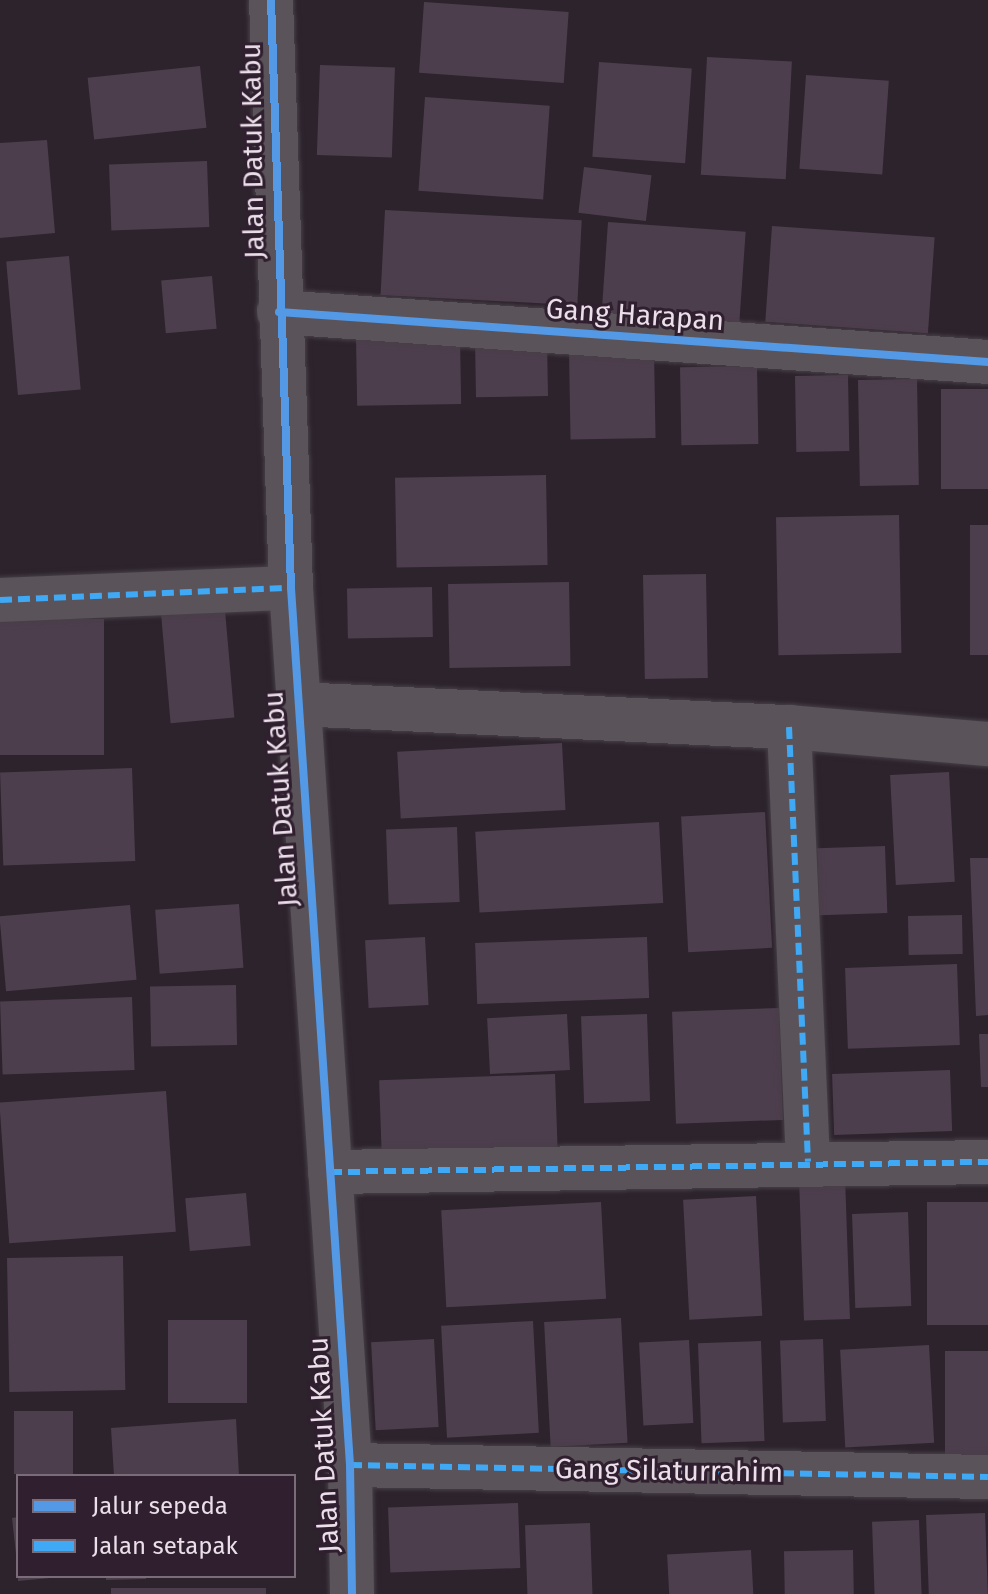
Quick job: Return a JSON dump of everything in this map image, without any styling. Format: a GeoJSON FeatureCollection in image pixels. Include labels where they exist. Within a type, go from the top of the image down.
{"type":"FeatureCollection","features":[{"type":"Feature","properties":{"kind":"street","name":"Jalan Datuk Kabu"},"geometry":{"type":"LineString","coordinates":[[271,0],[279,312],[291,588],[350,1465],[352,1594]]}},
{"type":"Feature","properties":{"kind":"street","name":"Gang Harapan"},"geometry":{"type":"LineString","coordinates":[[279,312],[988,362]]}},
{"type":"Feature","properties":{"kind":"street"},"geometry":{"type":"LineString","coordinates":[[0,600],[291,588]]}},
{"type":"Feature","properties":{"kind":"street"},"geometry":{"type":"LineString","coordinates":[[297,704],[789,727],[988,744]]}},
{"type":"Feature","properties":{"kind":"street"},"geometry":{"type":"LineString","coordinates":[[789,727],[808,1162]]}},
{"type":"Feature","properties":{"kind":"street"},"geometry":{"type":"LineString","coordinates":[[330,1172],[808,1162],[988,1162]]}},
{"type":"Feature","properties":{"kind":"street","name":"Gang Silaturrahim"},"geometry":{"type":"LineString","coordinates":[[350,1465],[988,1477]]}},
{"type":"Feature","properties":{"kind":"building"},"geometry":{"type":"Polygon","coordinates":[[[424,2],[569,12],[564,83],[419,73],[424,2]]]}},
{"type":"Feature","properties":{"kind":"building"},"geometry":{"type":"Polygon","coordinates":[[[707,57],[792,61],[786,179],[701,175],[707,57]]]}},
{"type":"Feature","properties":{"kind":"building"},"geometry":{"type":"Polygon","coordinates":[[[599,62],[692,68],[685,163],[592,157],[599,62]]]}},
{"type":"Feature","properties":{"kind":"building"},"geometry":{"type":"Polygon","coordinates":[[[320,65],[395,68],[392,158],[317,155],[320,65]]]}},
{"type":"Feature","properties":{"kind":"building"},"geometry":{"type":"Polygon","coordinates":[[[200,66],[206,128],[94,139],[88,78],[200,66]]]}},
{"type":"Feature","properties":{"kind":"building"},"geometry":{"type":"Polygon","coordinates":[[[806,75],[889,81],[882,175],[799,169],[806,75]]]}},
{"type":"Feature","properties":{"kind":"building"},"geometry":{"type":"Polygon","coordinates":[[[425,97],[550,106],[543,199],[418,191],[425,97]]]}},
{"type":"Feature","properties":{"kind":"building"},"geometry":{"type":"Polygon","coordinates":[[[47,140],[55,233],[0,238],[0,143],[47,140]]]}},
{"type":"Feature","properties":{"kind":"building"},"geometry":{"type":"Polygon","coordinates":[[[207,161],[209,227],[111,230],[109,164],[207,161]]]}},
{"type":"Feature","properties":{"kind":"building"},"geometry":{"type":"Polygon","coordinates":[[[584,167],[651,175],[646,221],[578,213],[584,167]]]}},
{"type":"Feature","properties":{"kind":"building"},"geometry":{"type":"Polygon","coordinates":[[[385,210],[582,220],[577,305],[381,295],[385,210]]]}},
{"type":"Feature","properties":{"kind":"building"},"geometry":{"type":"Polygon","coordinates":[[[608,222],[746,232],[738,334],[601,325],[608,222]]]}},
{"type":"Feature","properties":{"kind":"building"},"geometry":{"type":"Polygon","coordinates":[[[772,226],[935,237],[928,333],[765,322],[772,226]]]}},
{"type":"Feature","properties":{"kind":"building"},"geometry":{"type":"Polygon","coordinates":[[[69,256],[81,389],[18,395],[6,261],[69,256]]]}},
{"type":"Feature","properties":{"kind":"building"},"geometry":{"type":"Polygon","coordinates":[[[212,276],[217,329],[166,333],[161,280],[212,276]]]}},
{"type":"Feature","properties":{"kind":"building"},"geometry":{"type":"Polygon","coordinates":[[[460,337],[461,404],[357,406],[356,339],[460,337]]]}},
{"type":"Feature","properties":{"kind":"building"},"geometry":{"type":"Polygon","coordinates":[[[547,339],[548,396],[476,397],[475,340],[547,339]]]}},
{"type":"Feature","properties":{"kind":"building"},"geometry":{"type":"Polygon","coordinates":[[[654,350],[656,438],[571,439],[569,351],[654,350]]]}},
{"type":"Feature","properties":{"kind":"building"},"geometry":{"type":"Polygon","coordinates":[[[757,366],[758,444],[681,445],[680,367],[757,366]]]}},
{"type":"Feature","properties":{"kind":"building"},"geometry":{"type":"Polygon","coordinates":[[[848,375],[849,451],[796,452],[795,376],[848,375]]]}},
{"type":"Feature","properties":{"kind":"building"},"geometry":{"type":"Polygon","coordinates":[[[917,379],[919,485],[860,486],[858,380],[917,379]]]}},
{"type":"Feature","properties":{"kind":"building"},"geometry":{"type":"Polygon","coordinates":[[[941,389],[988,389],[988,489],[941,489],[941,389]]]}},
{"type":"Feature","properties":{"kind":"building"},"geometry":{"type":"Polygon","coordinates":[[[546,475],[548,565],[397,568],[395,478],[546,475]]]}},
{"type":"Feature","properties":{"kind":"building"},"geometry":{"type":"Polygon","coordinates":[[[899,515],[901,653],[778,655],[776,517],[899,515]]]}},
{"type":"Feature","properties":{"kind":"building"},"geometry":{"type":"Polygon","coordinates":[[[970,525],[988,525],[988,655],[970,655],[970,525]]]}},
{"type":"Feature","properties":{"kind":"building"},"geometry":{"type":"Polygon","coordinates":[[[706,574],[708,678],[645,679],[643,575],[706,574]]]}},
{"type":"Feature","properties":{"kind":"building"},"geometry":{"type":"Polygon","coordinates":[[[569,582],[570,666],[449,668],[448,584],[569,582]]]}},
{"type":"Feature","properties":{"kind":"building"},"geometry":{"type":"Polygon","coordinates":[[[432,587],[433,637],[348,638],[347,588],[432,587]]]}},
{"type":"Feature","properties":{"kind":"building"},"geometry":{"type":"Polygon","coordinates":[[[224,599],[234,718],[171,723],[160,605],[224,599]]]}},
{"type":"Feature","properties":{"kind":"building"},"geometry":{"type":"Polygon","coordinates":[[[0,619],[104,619],[104,755],[0,755],[0,619]]]}},
{"type":"Feature","properties":{"kind":"building"},"geometry":{"type":"Polygon","coordinates":[[[562,743],[566,810],[401,819],[397,752],[562,743]]]}},
{"type":"Feature","properties":{"kind":"building"},"geometry":{"type":"Polygon","coordinates":[[[132,768],[135,861],[3,866],[0,773],[132,768]]]}},
{"type":"Feature","properties":{"kind":"building"},"geometry":{"type":"Polygon","coordinates":[[[949,772],[955,882],[896,885],[890,775],[949,772]]]}},
{"type":"Feature","properties":{"kind":"building"},"geometry":{"type":"Polygon","coordinates":[[[765,812],[772,948],[688,952],[681,816],[765,812]]]}},
{"type":"Feature","properties":{"kind":"building"},"geometry":{"type":"Polygon","coordinates":[[[659,822],[663,903],[479,913],[475,832],[659,822]]]}},
{"type":"Feature","properties":{"kind":"building"},"geometry":{"type":"Polygon","coordinates":[[[457,827],[460,902],[389,904],[386,829],[457,827]]]}},
{"type":"Feature","properties":{"kind":"building"},"geometry":{"type":"Polygon","coordinates":[[[885,846],[887,913],[819,915],[817,848],[885,846]]]}},
{"type":"Feature","properties":{"kind":"building"},"geometry":{"type":"Polygon","coordinates":[[[970,858],[988,858],[988,1015],[976,1016],[970,858]]]}},
{"type":"Feature","properties":{"kind":"building"},"geometry":{"type":"Polygon","coordinates":[[[239,904],[243,968],[160,974],[155,910],[239,904]]]}},
{"type":"Feature","properties":{"kind":"building"},"geometry":{"type":"Polygon","coordinates":[[[130,905],[137,980],[6,991],[0,916],[130,905]]]}},
{"type":"Feature","properties":{"kind":"building"},"geometry":{"type":"Polygon","coordinates":[[[962,915],[963,954],[909,955],[908,916],[962,915]]]}},
{"type":"Feature","properties":{"kind":"building"},"geometry":{"type":"Polygon","coordinates":[[[425,937],[429,1005],[369,1008],[365,940],[425,937]]]}},
{"type":"Feature","properties":{"kind":"building"},"geometry":{"type":"Polygon","coordinates":[[[647,937],[649,998],[477,1004],[475,943],[647,937]]]}},
{"type":"Feature","properties":{"kind":"building"},"geometry":{"type":"Polygon","coordinates":[[[957,964],[960,1045],[848,1049],[845,968],[957,964]]]}},
{"type":"Feature","properties":{"kind":"building"},"geometry":{"type":"Polygon","coordinates":[[[236,985],[237,1045],[151,1046],[150,987],[236,985]]]}},
{"type":"Feature","properties":{"kind":"building"},"geometry":{"type":"Polygon","coordinates":[[[132,997],[135,1070],[3,1075],[0,1002],[132,997]]]}},
{"type":"Feature","properties":{"kind":"building"},"geometry":{"type":"Polygon","coordinates":[[[779,1008],[783,1120],[676,1124],[672,1012],[779,1008]]]}},
{"type":"Feature","properties":{"kind":"building"},"geometry":{"type":"Polygon","coordinates":[[[567,1014],[570,1070],[490,1074],[487,1018],[567,1014]]]}},
{"type":"Feature","properties":{"kind":"building"},"geometry":{"type":"Polygon","coordinates":[[[647,1014],[650,1101],[584,1103],[581,1016],[647,1014]]]}},
{"type":"Feature","properties":{"kind":"building"},"geometry":{"type":"Polygon","coordinates":[[[979,1034],[988,1034],[988,1087],[981,1087],[979,1034]]]}},
{"type":"Feature","properties":{"kind":"building"},"geometry":{"type":"Polygon","coordinates":[[[950,1070],[952,1131],[834,1135],[832,1074],[950,1070]]]}},
{"type":"Feature","properties":{"kind":"building"},"geometry":{"type":"Polygon","coordinates":[[[555,1074],[558,1151],[382,1157],[379,1080],[555,1074]]]}},
{"type":"Feature","properties":{"kind":"building"},"geometry":{"type":"Polygon","coordinates":[[[166,1091],[176,1232],[9,1243],[0,1103],[166,1091]]]}},
{"type":"Feature","properties":{"kind":"building"},"geometry":{"type":"Polygon","coordinates":[[[845,1177],[850,1319],[804,1321],[799,1179],[845,1177]]]}},
{"type":"Feature","properties":{"kind":"building"},"geometry":{"type":"Polygon","coordinates":[[[246,1193],[251,1246],[190,1251],[185,1198],[246,1193]]]}},
{"type":"Feature","properties":{"kind":"building"},"geometry":{"type":"Polygon","coordinates":[[[756,1196],[762,1316],[689,1320],[683,1200],[756,1196]]]}},
{"type":"Feature","properties":{"kind":"building"},"geometry":{"type":"Polygon","coordinates":[[[601,1202],[606,1299],[446,1307],[441,1210],[601,1202]]]}},
{"type":"Feature","properties":{"kind":"building"},"geometry":{"type":"Polygon","coordinates":[[[927,1202],[988,1202],[988,1325],[927,1325],[927,1202]]]}},
{"type":"Feature","properties":{"kind":"building"},"geometry":{"type":"Polygon","coordinates":[[[908,1212],[911,1306],[855,1308],[852,1214],[908,1212]]]}},
{"type":"Feature","properties":{"kind":"building"},"geometry":{"type":"Polygon","coordinates":[[[123,1256],[125,1390],[9,1392],[7,1258],[123,1256]]]}},
{"type":"Feature","properties":{"kind":"building"},"geometry":{"type":"Polygon","coordinates":[[[621,1318],[628,1443],[551,1447],[544,1322],[621,1318]]]}},
{"type":"Feature","properties":{"kind":"building"},"geometry":{"type":"Polygon","coordinates":[[[168,1320],[247,1320],[247,1403],[168,1403],[168,1320]]]}},
{"type":"Feature","properties":{"kind":"building"},"geometry":{"type":"Polygon","coordinates":[[[533,1321],[539,1433],[447,1438],[441,1326],[533,1321]]]}},
{"type":"Feature","properties":{"kind":"building"},"geometry":{"type":"Polygon","coordinates":[[[434,1339],[439,1427],[376,1430],[371,1342],[434,1339]]]}},
{"type":"Feature","properties":{"kind":"building"},"geometry":{"type":"Polygon","coordinates":[[[823,1339],[826,1421],[783,1422],[780,1341],[823,1339]]]}},
{"type":"Feature","properties":{"kind":"building"},"geometry":{"type":"Polygon","coordinates":[[[689,1340],[693,1423],[643,1426],[639,1343],[689,1340]]]}},
{"type":"Feature","properties":{"kind":"building"},"geometry":{"type":"Polygon","coordinates":[[[761,1341],[764,1441],[702,1443],[698,1343],[761,1341]]]}},
{"type":"Feature","properties":{"kind":"building"},"geometry":{"type":"Polygon","coordinates":[[[929,1345],[934,1443],[845,1448],[840,1350],[929,1345]]]}},
{"type":"Feature","properties":{"kind":"building"},"geometry":{"type":"Polygon","coordinates":[[[945,1351],[988,1351],[988,1458],[945,1458],[945,1351]]]}},
{"type":"Feature","properties":{"kind":"building"},"geometry":{"type":"Polygon","coordinates":[[[14,1411],[73,1411],[73,1474],[14,1474],[14,1411]]]}},
{"type":"Feature","properties":{"kind":"building"},"geometry":{"type":"Polygon","coordinates":[[[236,1419],[239,1474],[114,1474],[111,1428],[236,1419]]]}},
{"type":"Feature","properties":{"kind":"building"},"geometry":{"type":"Polygon","coordinates":[[[518,1503],[520,1568],[390,1572],[388,1508],[518,1503]]]}},
{"type":"Feature","properties":{"kind":"building"},"geometry":{"type":"Polygon","coordinates":[[[985,1513],[988,1594],[929,1594],[926,1515],[985,1513]]]}},
{"type":"Feature","properties":{"kind":"building"},"geometry":{"type":"Polygon","coordinates":[[[16,1517],[16,1554],[12,1518],[16,1517]]]}},
{"type":"Feature","properties":{"kind":"building"},"geometry":{"type":"Polygon","coordinates":[[[919,1520],[922,1594],[875,1594],[872,1522],[919,1520]]]}},
{"type":"Feature","properties":{"kind":"building"},"geometry":{"type":"Polygon","coordinates":[[[590,1523],[592,1594],[527,1594],[525,1525],[590,1523]]]}},
{"type":"Feature","properties":{"kind":"building"},"geometry":{"type":"Polygon","coordinates":[[[751,1550],[753,1594],[669,1594],[667,1554],[751,1550]]]}},
{"type":"Feature","properties":{"kind":"building"},"geometry":{"type":"Polygon","coordinates":[[[853,1550],[854,1594],[785,1594],[784,1551],[853,1550]]]}},
{"type":"Feature","properties":{"kind":"building"},"geometry":{"type":"Polygon","coordinates":[[[18,1578],[50,1578],[18,1581],[18,1578]]]}},
{"type":"Feature","properties":{"kind":"building"},"geometry":{"type":"Polygon","coordinates":[[[106,1578],[146,1578],[146,1579],[106,1578]]]}},
{"type":"Feature","properties":{"kind":"building"},"geometry":{"type":"Polygon","coordinates":[[[111,1588],[266,1588],[266,1594],[111,1594],[111,1588]]]}},
{"type":"Feature","properties":{"kind":"marked path"},"geometry":{"type":"LineString","coordinates":[[0,600],[291,588]]}},
{"type":"Feature","properties":{"kind":"marked path"},"geometry":{"type":"LineString","coordinates":[[789,727],[808,1162]]}},
{"type":"Feature","properties":{"kind":"marked path"},"geometry":{"type":"LineString","coordinates":[[330,1172],[988,1162]]}},
{"type":"Feature","properties":{"kind":"marked path"},"geometry":{"type":"LineString","coordinates":[[350,1465],[988,1477]]}},
{"type":"Feature","properties":{"kind":"cycle path"},"geometry":{"type":"LineString","coordinates":[[271,0],[291,588],[350,1465],[352,1594]]}},
{"type":"Feature","properties":{"kind":"cycle path"},"geometry":{"type":"LineString","coordinates":[[279,312],[988,362]]}}]}
